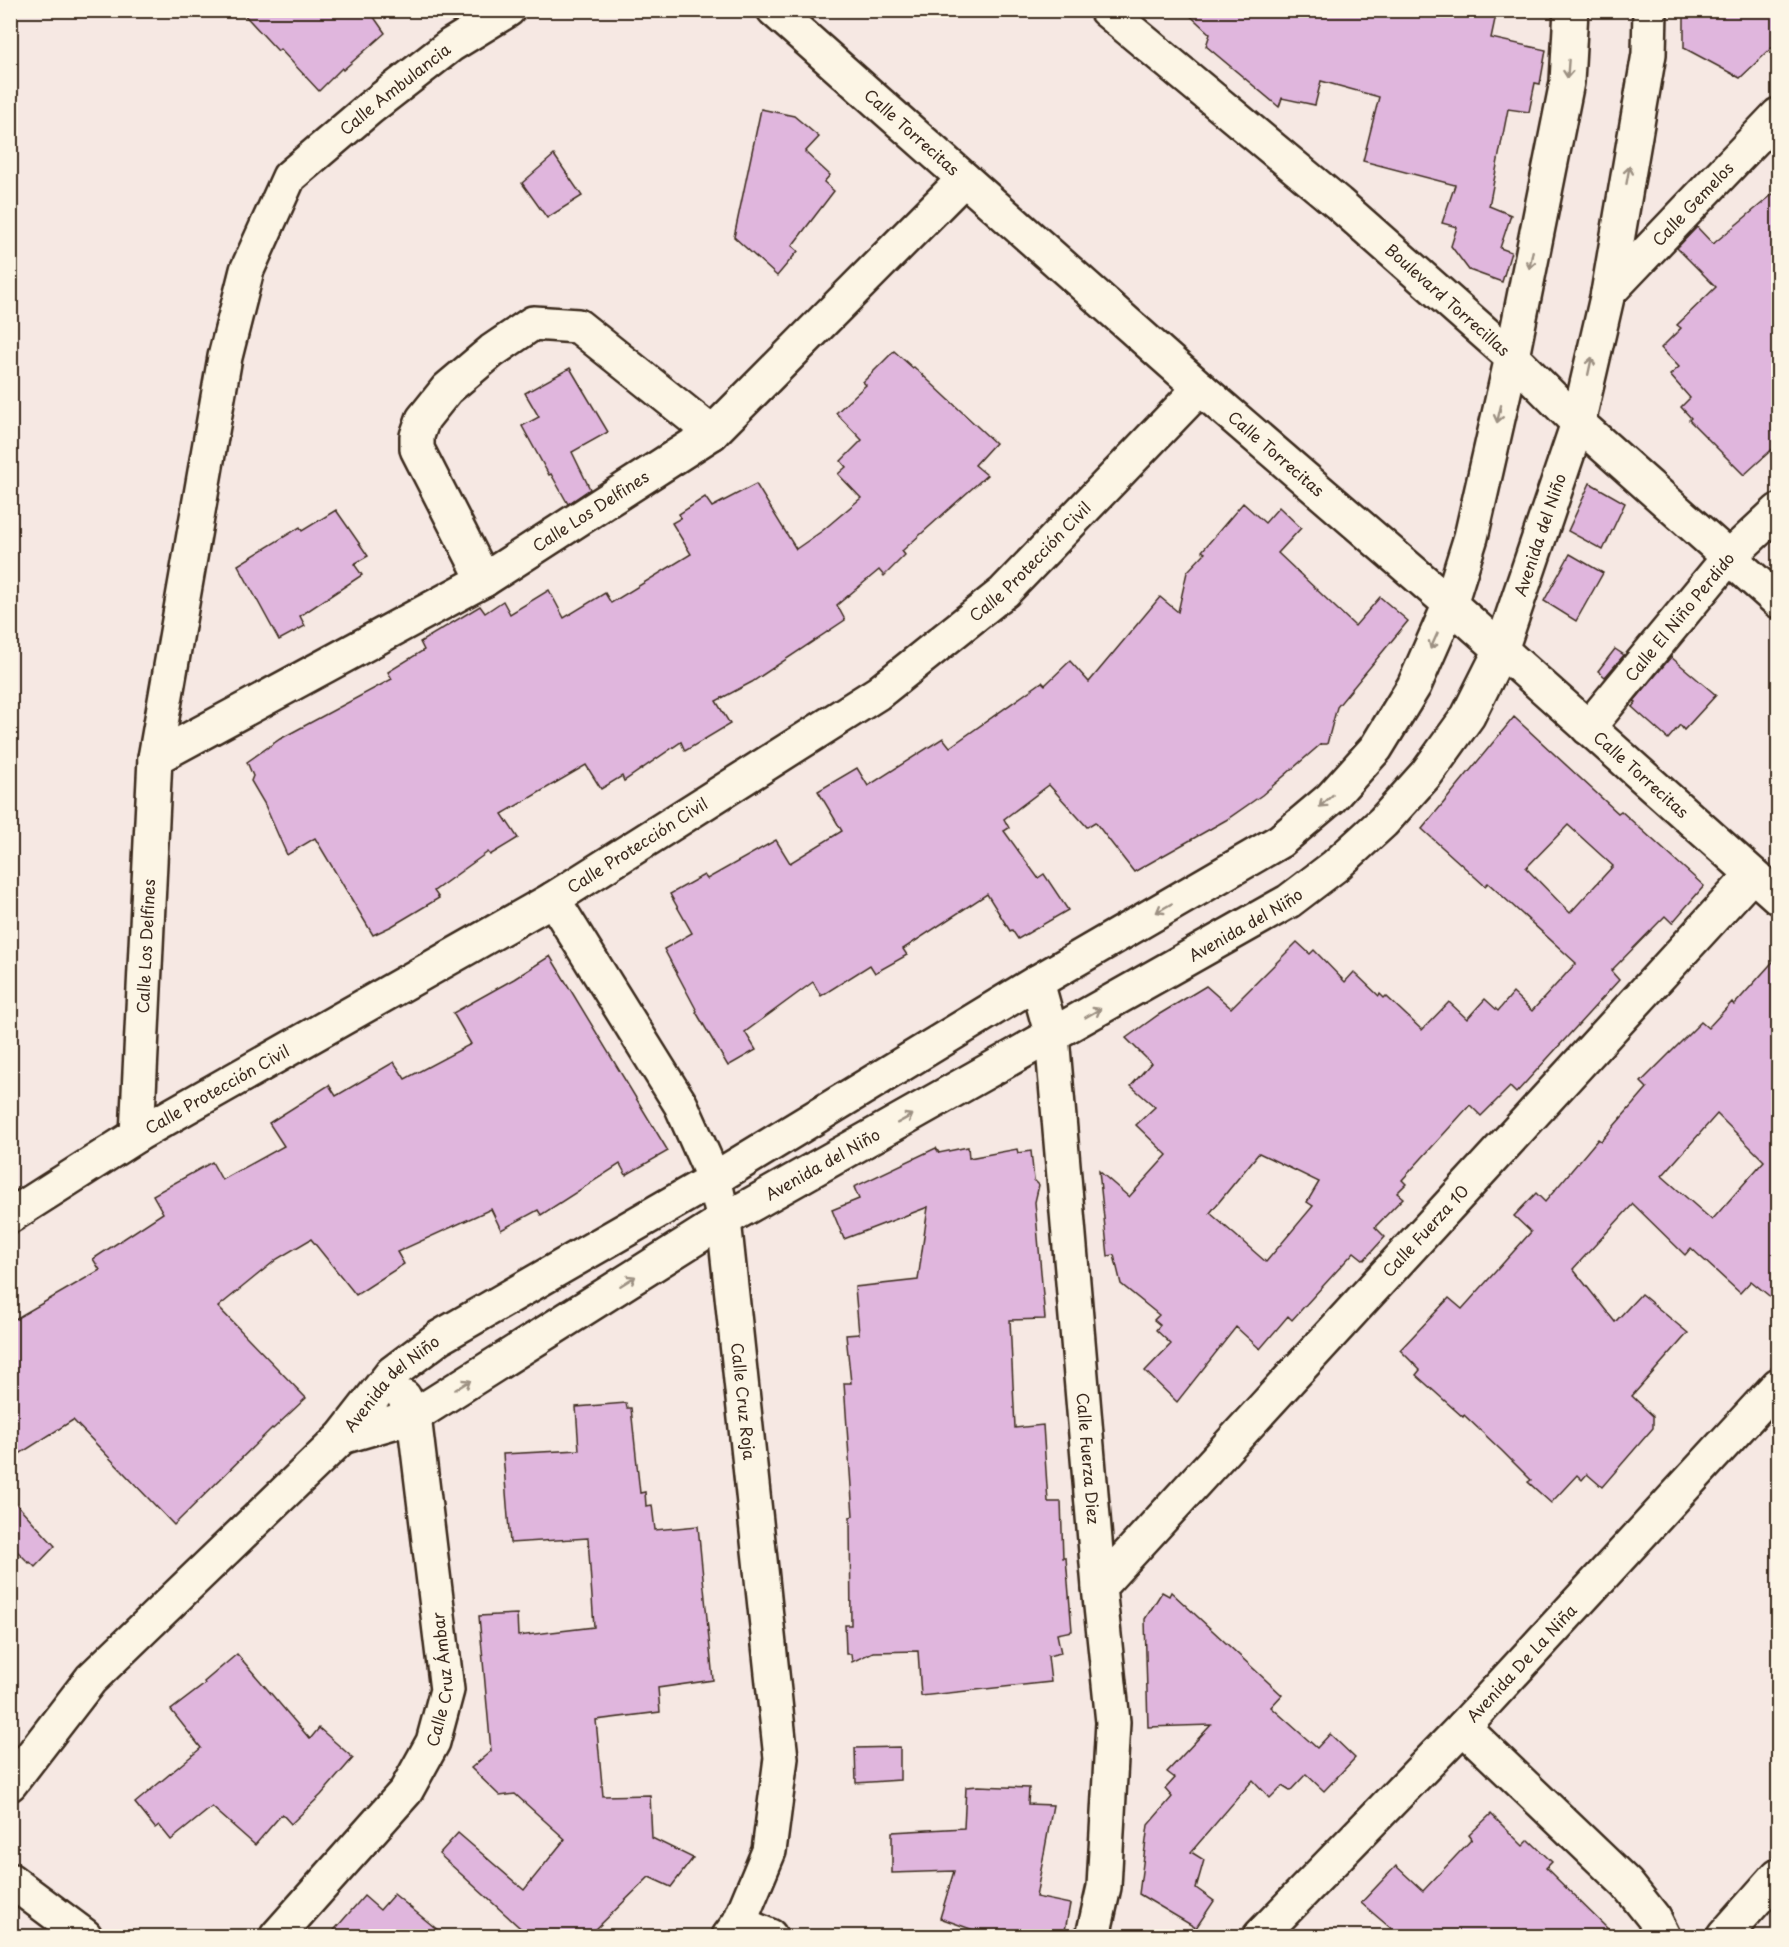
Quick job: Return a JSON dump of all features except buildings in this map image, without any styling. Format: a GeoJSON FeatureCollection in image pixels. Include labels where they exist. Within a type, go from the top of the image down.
{"type":"FeatureCollection","features":[{"type":"Feature","properties":{"kind":"street","name":"Calle Ambulancia"},"geometry":{"type":"LineString","coordinates":[[289,177],[370,108],[451,45],[508,10]]}},
{"type":"Feature","properties":{"kind":"street","name":"Calle Torrecitas"},"geometry":{"type":"LineString","coordinates":[[774,10],[1200,388],[1450,604],[1779,897]]}},
{"type":"Feature","properties":{"kind":"street","name":"Boulevard Torrecillas"},"geometry":{"type":"LineString","coordinates":[[1106,10],[1338,203],[1512,357],[1578,423],[1779,601]]}},
{"type":"Feature","properties":{"kind":"street","name":"Avenida del Niño"},"geometry":{"type":"LineString","coordinates":[[10,1784],[91,1679],[342,1437],[392,1373],[440,1337],[714,1179],[1037,982],[1280,841],[1331,798],[1376,748],[1414,686],[1450,604],[1471,537],[1512,357],[1567,82],[1571,10]]}},
{"type":"Feature","properties":{"kind":"street","name":"Avenida del Niño"},"geometry":{"type":"LineString","coordinates":[[342,1437],[414,1416],[724,1220],[1289,901],[1335,866],[1383,822],[1427,773],[1468,716],[1501,650],[1578,423],[1608,293],[1649,54],[1650,10]]}},
{"type":"Feature","properties":{"kind":"street","name":"Calle Gemelos"},"geometry":{"type":"LineString","coordinates":[[1608,293],[1779,116]]}},
{"type":"Feature","properties":{"kind":"street","name":"Calle Los Delfines"},"geometry":{"type":"LineString","coordinates":[[137,1135],[155,758],[225,357],[247,270],[289,177]]}},
{"type":"Feature","properties":{"kind":"street","name":"Calle Los Delfines"},"geometry":{"type":"LineString","coordinates":[[155,758],[484,580],[712,433],[964,179]]}},
{"type":"Feature","properties":{"kind":"street"},"geometry":{"type":"LineString","coordinates":[[484,580],[417,449],[417,436],[423,419],[447,389],[492,351],[533,323],[578,326],[712,433]]}},
{"type":"Feature","properties":{"kind":"street","name":"Calle Protección Civil"},"geometry":{"type":"LineString","coordinates":[[18,1203],[553,899],[878,693],[1004,592],[1200,388]]}},
{"type":"Feature","properties":{"kind":"street","name":"Calle El Niño Perdido"},"geometry":{"type":"LineString","coordinates":[[1588,729],[1729,557],[1779,511]]}},
{"type":"Feature","properties":{"kind":"street","name":"Calle Fuerza 10"},"geometry":{"type":"LineString","coordinates":[[1099,1587],[1752,874]]}},
{"type":"Feature","properties":{"kind":"street","name":"Calle Cruz Roja"},"geometry":{"type":"LineString","coordinates":[[553,899],[681,1105],[714,1179],[724,1220],[781,1758],[769,1851],[734,1930]]}},
{"type":"Feature","properties":{"kind":"street","name":"Calle Fuerza Diez"},"geometry":{"type":"LineString","coordinates":[[1037,982],[1052,1036],[1099,1587],[1113,1722],[1104,1887],[1093,1936]]}},
{"type":"Feature","properties":{"kind":"street","name":"Calle Cruz Ámbar"},"geometry":{"type":"LineString","coordinates":[[277,1936],[406,1791],[433,1742],[447,1690],[414,1416],[392,1373]]}},
{"type":"Feature","properties":{"kind":"street","name":"Avenida De La Niña"},"geometry":{"type":"LineString","coordinates":[[1260,1936],[1463,1727],[1779,1385]]}},
{"type":"Feature","properties":{"kind":"street"},"geometry":{"type":"LineString","coordinates":[[1463,1727],[1627,1884],[1654,1918],[1663,1936]]}},
{"type":"Feature","properties":{"kind":"street"},"geometry":{"type":"LineString","coordinates":[[1724,1936],[1779,1875]]}},
{"type":"Feature","properties":{"kind":"street"},"geometry":{"type":"LineString","coordinates":[[10,1880],[85,1936]]}},
{"type":"Feature","properties":{"kind":"street"},"geometry":{"type":"LineString","coordinates":[[734,1930],[770,1936]]}}]}
